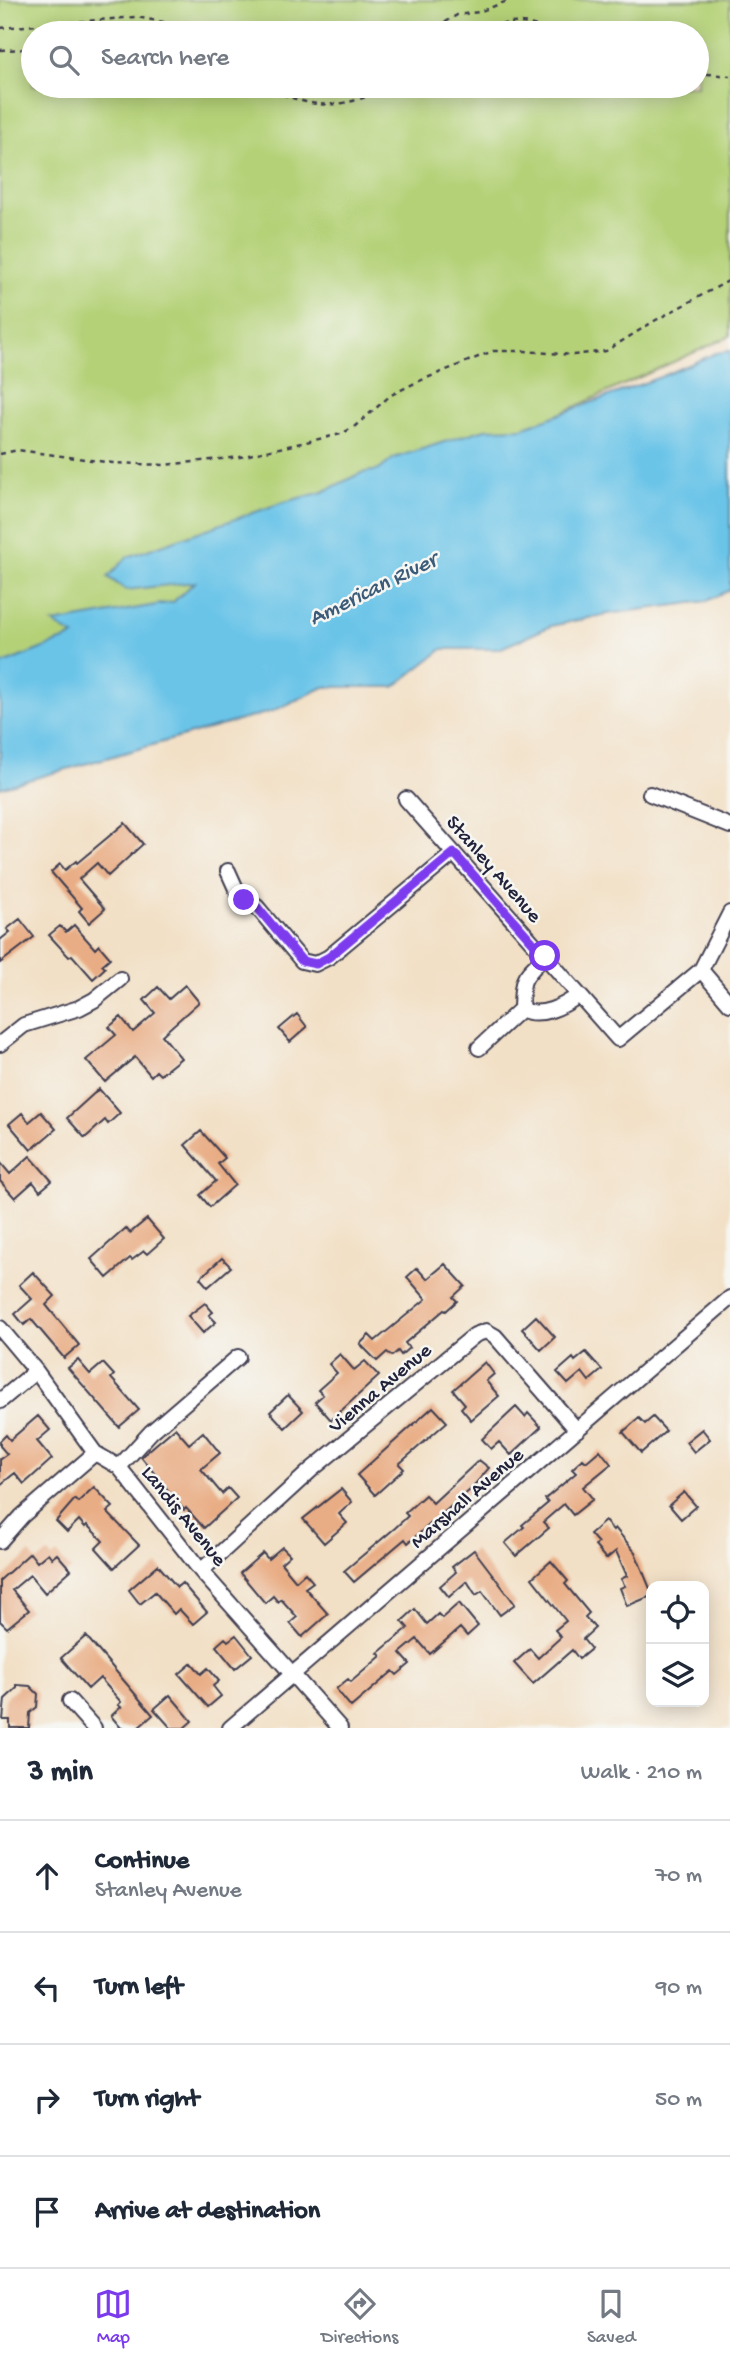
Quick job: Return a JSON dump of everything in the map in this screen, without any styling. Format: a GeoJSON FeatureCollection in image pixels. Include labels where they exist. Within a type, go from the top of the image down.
{"type":"FeatureCollection","features":[{"type":"Feature","properties":{"kind":"street"},"geometry":{"type":"LineString","coordinates":[[650,794],[730,826]]}},
{"type":"Feature","properties":{"kind":"street","name":"Stanley Avenue"},"geometry":{"type":"LineString","coordinates":[[406,799],[618,1039],[701,970]]}},
{"type":"Feature","properties":{"kind":"street"},"geometry":{"type":"LineString","coordinates":[[228,871],[244,900],[257,907],[302,961],[316,964],[329,957],[454,853]]}},
{"type":"Feature","properties":{"kind":"street"},"geometry":{"type":"LineString","coordinates":[[730,914],[701,970],[730,1004]]}},
{"type":"Feature","properties":{"kind":"street"},"geometry":{"type":"LineString","coordinates":[[479,1048],[521,1009],[522,984],[526,974],[545,956]]}},
{"type":"Feature","properties":{"kind":"street"},"geometry":{"type":"LineString","coordinates":[[0,1044],[24,1025],[79,1008],[94,1000],[120,979]]}},
{"type":"Feature","properties":{"kind":"street"},"geometry":{"type":"LineString","coordinates":[[521,1009],[534,1013],[553,1009],[579,995]]}},
{"type":"Feature","properties":{"kind":"street","name":"Marshall Avenue"},"geometry":{"type":"LineString","coordinates":[[230,1728],[730,1298]]}},
{"type":"Feature","properties":{"kind":"street","name":"Landis Avenue"},"geometry":{"type":"LineString","coordinates":[[0,1328],[36,1371],[95,1453],[119,1466],[201,1571],[340,1728]]}},
{"type":"Feature","properties":{"kind":"street","name":"Vienna Avenue"},"geometry":{"type":"LineString","coordinates":[[201,1571],[311,1470],[475,1335],[486,1331],[495,1336],[577,1430]]}},
{"type":"Feature","properties":{"kind":"street"},"geometry":{"type":"LineString","coordinates":[[119,1466],[151,1432],[238,1357]]}},
{"type":"Feature","properties":{"kind":"street"},"geometry":{"type":"LineString","coordinates":[[0,1401],[36,1371]]}},
{"type":"Feature","properties":{"kind":"street"},"geometry":{"type":"LineString","coordinates":[[0,1541],[22,1516],[95,1453]]}},
{"type":"Feature","properties":{"kind":"street"},"geometry":{"type":"LineString","coordinates":[[70,1701],[94,1728]]}},
{"type":"Feature","properties":{"kind":"path"},"geometry":{"type":"LineString","coordinates":[[445,21],[510,0]]}},
{"type":"Feature","properties":{"kind":"path"},"geometry":{"type":"LineString","coordinates":[[82,21],[136,17],[158,21]]}},
{"type":"Feature","properties":{"kind":"path"},"geometry":{"type":"LineString","coordinates":[[0,27],[21,25]]}},
{"type":"Feature","properties":{"kind":"path"},"geometry":{"type":"LineString","coordinates":[[0,50],[21,49]]}},
{"type":"Feature","properties":{"kind":"path"},"geometry":{"type":"LineString","coordinates":[[709,73],[730,76]]}},
{"type":"Feature","properties":{"kind":"path"},"geometry":{"type":"LineString","coordinates":[[292,98],[318,105],[339,105],[365,98]]}},
{"type":"Feature","properties":{"kind":"path"},"geometry":{"type":"LineString","coordinates":[[0,454],[18,450],[113,463],[164,465],[240,457],[341,434],[354,427],[391,395],[442,372],[493,352],[525,351],[573,355],[606,351],[730,280]]}},
{"type":"Feature","properties":{"kind":"green space"},"geometry":{"type":"Polygon","coordinates":[[[0,0],[730,0],[730,336],[474,453],[259,582],[0,667],[0,0]]]}},
{"type":"Feature","properties":{"kind":"water","name":"American River"},"geometry":{"type":"Polygon","coordinates":[[[730,351],[730,590],[707,601],[608,614],[551,626],[499,649],[443,649],[394,687],[324,687],[273,711],[0,788],[0,665],[74,636],[53,623],[173,602],[195,582],[126,590],[108,577],[127,557],[284,502],[323,492],[361,473],[379,470],[394,458],[485,429],[522,428],[663,376],[716,353],[730,351]]]}},
{"type":"Feature","properties":{"kind":"building"},"geometry":{"type":"Polygon","coordinates":[[[125,823],[143,844],[108,876],[97,863],[79,879],[105,909],[89,923],[79,911],[82,908],[51,872],[60,864],[65,870],[76,861],[77,863],[125,823]]]}},
{"type":"Feature","properties":{"kind":"building"},"geometry":{"type":"Polygon","coordinates":[[[20,919],[34,937],[0,963],[0,940],[10,932],[7,929],[20,919]]]}},
{"type":"Feature","properties":{"kind":"building"},"geometry":{"type":"Polygon","coordinates":[[[74,925],[95,949],[99,945],[110,958],[102,965],[105,968],[93,979],[72,955],[69,957],[49,935],[60,926],[66,932],[74,925]]]}},
{"type":"Feature","properties":{"kind":"building"},"geometry":{"type":"Polygon","coordinates":[[[185,985],[199,1002],[162,1035],[181,1058],[160,1075],[156,1071],[151,1076],[135,1057],[105,1082],[86,1060],[116,1035],[109,1027],[121,1017],[133,1032],[155,1013],[144,1000],[158,987],[169,999],[185,985]]]}},
{"type":"Feature","properties":{"kind":"building"},"geometry":{"type":"Polygon","coordinates":[[[297,1014],[307,1027],[290,1042],[279,1029],[297,1014]]]}},
{"type":"Feature","properties":{"kind":"building"},"geometry":{"type":"Polygon","coordinates":[[[99,1089],[120,1113],[108,1124],[105,1120],[85,1138],[67,1118],[99,1089]]]}},
{"type":"Feature","properties":{"kind":"building"},"geometry":{"type":"Polygon","coordinates":[[[41,1112],[56,1129],[31,1150],[9,1124],[22,1113],[29,1122],[41,1112]]]}},
{"type":"Feature","properties":{"kind":"building"},"geometry":{"type":"Polygon","coordinates":[[[201,1131],[225,1158],[218,1164],[235,1185],[210,1207],[200,1195],[216,1181],[185,1145],[201,1131]]]}},
{"type":"Feature","properties":{"kind":"building"},"geometry":{"type":"Polygon","coordinates":[[[30,1156],[52,1181],[40,1191],[33,1182],[15,1198],[0,1181],[0,1162],[10,1174],[30,1156]]]}},
{"type":"Feature","properties":{"kind":"building"},"geometry":{"type":"Polygon","coordinates":[[[147,1219],[164,1239],[147,1254],[144,1251],[132,1260],[130,1258],[107,1278],[91,1259],[126,1228],[130,1233],[147,1219]]]}},
{"type":"Feature","properties":{"kind":"building"},"geometry":{"type":"Polygon","coordinates":[[[222,1258],[231,1267],[208,1287],[200,1278],[222,1258]]]}},
{"type":"Feature","properties":{"kind":"building"},"geometry":{"type":"Polygon","coordinates":[[[445,1264],[465,1286],[453,1297],[457,1301],[405,1343],[409,1348],[401,1355],[398,1351],[392,1356],[387,1352],[377,1361],[360,1344],[369,1335],[375,1341],[426,1299],[407,1277],[417,1268],[427,1279],[445,1264]]]}},
{"type":"Feature","properties":{"kind":"building"},"geometry":{"type":"Polygon","coordinates":[[[33,1272],[55,1296],[46,1305],[79,1345],[64,1358],[31,1319],[24,1325],[15,1314],[32,1299],[19,1285],[33,1272]]]}},
{"type":"Feature","properties":{"kind":"building"},"geometry":{"type":"Polygon","coordinates":[[[205,1303],[213,1312],[209,1315],[216,1322],[203,1333],[188,1316],[205,1303]]]}},
{"type":"Feature","properties":{"kind":"building"},"geometry":{"type":"Polygon","coordinates":[[[536,1316],[555,1337],[541,1350],[522,1329],[536,1316]]]}},
{"type":"Feature","properties":{"kind":"building"},"geometry":{"type":"Polygon","coordinates":[[[586,1352],[602,1370],[589,1381],[582,1372],[568,1384],[557,1372],[573,1358],[575,1361],[586,1352]]]}},
{"type":"Feature","properties":{"kind":"building"},"geometry":{"type":"Polygon","coordinates":[[[340,1354],[354,1370],[365,1361],[379,1376],[331,1420],[315,1402],[323,1395],[318,1390],[337,1373],[329,1364],[340,1354]]]}},
{"type":"Feature","properties":{"kind":"building"},"geometry":{"type":"Polygon","coordinates":[[[78,1360],[90,1374],[103,1363],[114,1375],[111,1378],[139,1410],[119,1427],[68,1368],[78,1360]]]}},
{"type":"Feature","properties":{"kind":"building"},"geometry":{"type":"Polygon","coordinates":[[[485,1362],[494,1374],[486,1381],[499,1396],[471,1420],[461,1408],[465,1404],[453,1390],[485,1362]]]}},
{"type":"Feature","properties":{"kind":"building"},"geometry":{"type":"Polygon","coordinates":[[[288,1395],[303,1411],[285,1428],[270,1412],[288,1395]]]}},
{"type":"Feature","properties":{"kind":"building"},"geometry":{"type":"Polygon","coordinates":[[[433,1407],[447,1422],[399,1464],[404,1469],[375,1495],[357,1475],[433,1407]]]}},
{"type":"Feature","properties":{"kind":"building"},"geometry":{"type":"Polygon","coordinates":[[[516,1407],[525,1417],[528,1413],[541,1427],[511,1455],[499,1442],[491,1449],[482,1439],[516,1407]]]}},
{"type":"Feature","properties":{"kind":"building"},"geometry":{"type":"Polygon","coordinates":[[[38,1416],[50,1430],[37,1441],[52,1459],[24,1484],[15,1473],[0,1485],[0,1459],[7,1454],[0,1446],[0,1441],[6,1435],[10,1440],[38,1416]]]}},
{"type":"Feature","properties":{"kind":"building"},"geometry":{"type":"Polygon","coordinates":[[[653,1417],[666,1431],[641,1453],[623,1432],[639,1418],[645,1424],[653,1417]]]}},
{"type":"Feature","properties":{"kind":"building"},"geometry":{"type":"Polygon","coordinates":[[[175,1428],[189,1444],[203,1432],[220,1453],[201,1469],[222,1494],[228,1488],[237,1498],[204,1528],[186,1508],[184,1510],[141,1457],[175,1428]]]}},
{"type":"Feature","properties":{"kind":"building"},"geometry":{"type":"Polygon","coordinates":[[[702,1429],[710,1439],[694,1452],[686,1442],[702,1429]]]}},
{"type":"Feature","properties":{"kind":"building"},"geometry":{"type":"Polygon","coordinates":[[[600,1450],[611,1464],[583,1487],[593,1499],[573,1515],[564,1504],[543,1522],[549,1528],[516,1556],[505,1543],[548,1503],[545,1499],[576,1473],[572,1469],[600,1450]]]}},
{"type":"Feature","properties":{"kind":"building"},"geometry":{"type":"Polygon","coordinates":[[[479,1460],[489,1468],[470,1490],[408,1543],[405,1539],[354,1582],[344,1571],[408,1516],[405,1513],[425,1495],[433,1503],[479,1460]]]}},
{"type":"Feature","properties":{"kind":"building"},"geometry":{"type":"Polygon","coordinates":[[[94,1487],[113,1507],[107,1512],[139,1545],[114,1568],[96,1548],[103,1541],[87,1525],[85,1527],[79,1520],[67,1532],[56,1521],[75,1499],[78,1502],[94,1487]]]}},
{"type":"Feature","properties":{"kind":"building"},"geometry":{"type":"Polygon","coordinates":[[[341,1489],[352,1502],[339,1514],[347,1523],[324,1543],[303,1519],[341,1489]]]}},
{"type":"Feature","properties":{"kind":"building"},"geometry":{"type":"Polygon","coordinates":[[[684,1492],[696,1506],[681,1519],[669,1505],[684,1492]]]}},
{"type":"Feature","properties":{"kind":"building"},"geometry":{"type":"Polygon","coordinates":[[[605,1521],[613,1530],[615,1528],[635,1552],[647,1581],[646,1598],[627,1606],[620,1588],[625,1586],[621,1579],[627,1576],[616,1551],[606,1559],[595,1546],[598,1543],[590,1534],[605,1521]]]}},
{"type":"Feature","properties":{"kind":"building"},"geometry":{"type":"Polygon","coordinates":[[[282,1547],[290,1555],[281,1563],[296,1581],[305,1573],[313,1582],[305,1588],[328,1614],[302,1637],[290,1623],[297,1617],[281,1599],[278,1602],[273,1596],[265,1603],[240,1573],[263,1553],[268,1559],[282,1547]]]}},
{"type":"Feature","properties":{"kind":"building"},"geometry":{"type":"Polygon","coordinates":[[[474,1550],[515,1604],[500,1615],[482,1591],[476,1595],[467,1581],[449,1597],[440,1586],[456,1572],[452,1567],[474,1550]]]}},
{"type":"Feature","properties":{"kind":"building"},"geometry":{"type":"Polygon","coordinates":[[[30,1553],[37,1562],[48,1553],[52,1558],[57,1554],[71,1570],[45,1593],[30,1575],[12,1590],[29,1610],[7,1628],[0,1621],[0,1580],[30,1553]]]}},
{"type":"Feature","properties":{"kind":"building"},"geometry":{"type":"Polygon","coordinates":[[[551,1561],[568,1581],[565,1584],[589,1613],[585,1617],[595,1628],[583,1639],[591,1649],[579,1659],[572,1650],[533,1684],[514,1663],[530,1649],[538,1658],[561,1637],[555,1630],[566,1621],[532,1578],[551,1561]]]}},
{"type":"Feature","properties":{"kind":"building"},"geometry":{"type":"Polygon","coordinates":[[[158,1565],[177,1587],[182,1583],[207,1612],[193,1624],[179,1609],[174,1614],[155,1592],[140,1604],[129,1590],[158,1565]]]}},
{"type":"Feature","properties":{"kind":"building"},"geometry":{"type":"Polygon","coordinates":[[[459,1603],[478,1626],[467,1636],[460,1628],[430,1654],[417,1639],[400,1653],[410,1664],[397,1675],[393,1671],[351,1707],[336,1689],[348,1679],[351,1682],[381,1656],[378,1653],[408,1628],[402,1621],[415,1609],[427,1624],[438,1614],[442,1618],[459,1603]]]}},
{"type":"Feature","properties":{"kind":"building"},"geometry":{"type":"Polygon","coordinates":[[[236,1635],[252,1655],[235,1669],[216,1646],[225,1638],[228,1641],[236,1635]]]}},
{"type":"Feature","properties":{"kind":"building"},"geometry":{"type":"Polygon","coordinates":[[[86,1636],[153,1715],[138,1728],[121,1728],[111,1716],[121,1707],[118,1705],[121,1702],[100,1678],[88,1689],[61,1658],[86,1636]]]}},
{"type":"Feature","properties":{"kind":"building"},"geometry":{"type":"Polygon","coordinates":[[[192,1663],[201,1674],[208,1668],[219,1681],[213,1686],[221,1696],[208,1707],[179,1674],[192,1663]]]}},
{"type":"Feature","properties":{"kind":"building"},"geometry":{"type":"Polygon","coordinates":[[[17,1685],[30,1686],[38,1694],[37,1707],[30,1713],[29,1728],[10,1728],[10,1720],[3,1720],[5,1699],[17,1685]]]}},
{"type":"Feature","properties":{"kind":"building"},"geometry":{"type":"Polygon","coordinates":[[[170,1695],[192,1721],[184,1728],[171,1728],[154,1709],[170,1695]]]}},
{"type":"Feature","properties":{"kind":"route"},"geometry":{"type":"LineString","coordinates":[[244,900],[257,907],[302,961],[316,964],[329,957],[454,853],[545,956]]}}]}
